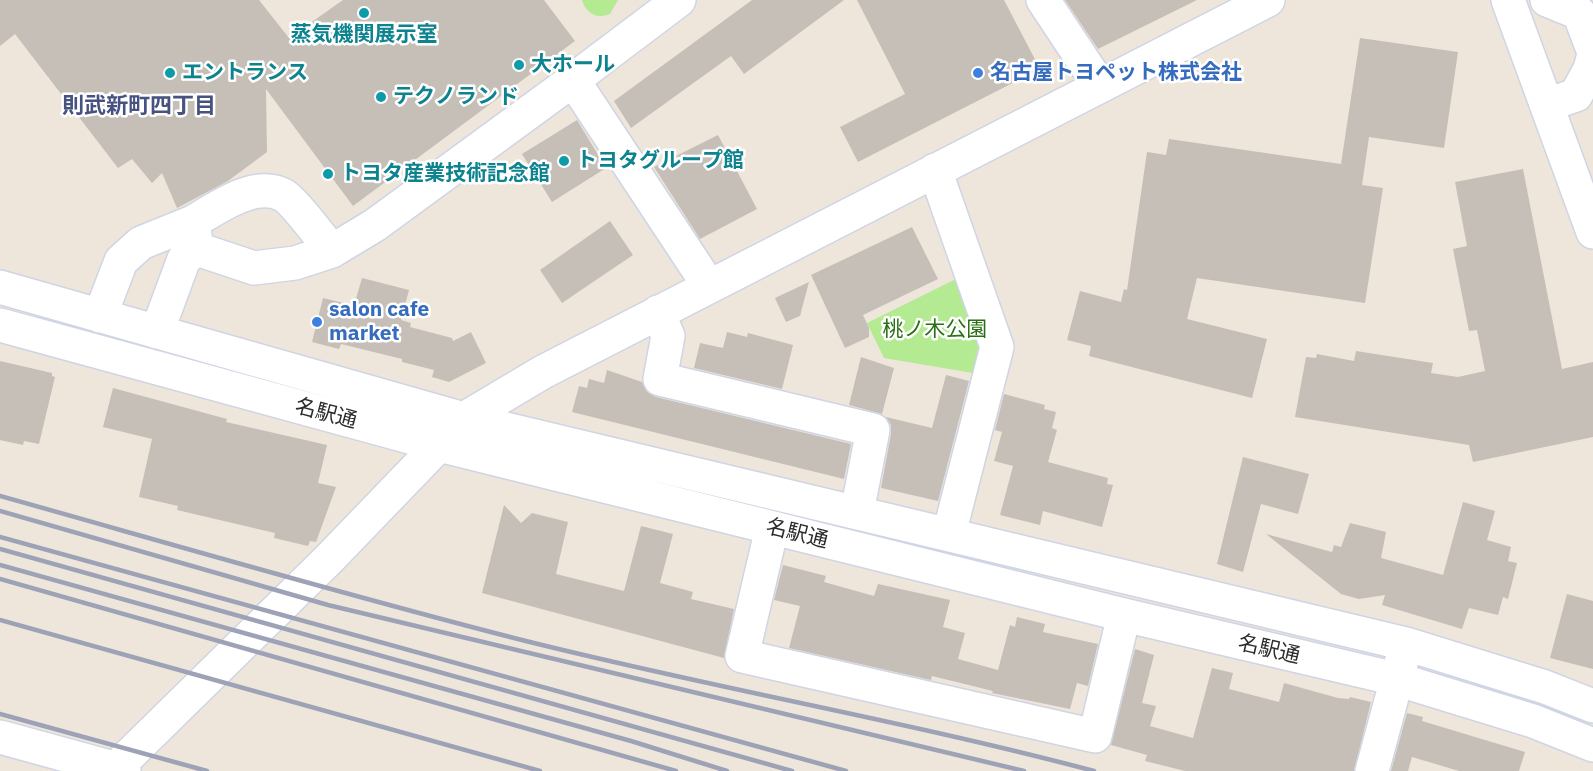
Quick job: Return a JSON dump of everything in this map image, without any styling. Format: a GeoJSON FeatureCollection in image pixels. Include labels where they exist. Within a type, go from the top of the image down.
{"type":"FeatureCollection","features":[{"type":"Feature","properties":{"kind":"street"},"geometry":{"type":"LineString","coordinates":[[100,316],[121,261],[141,243],[195,235],[254,268],[295,263],[332,251],[375,225],[679,0]]}},
{"type":"Feature","properties":{"kind":"street"},"geometry":{"type":"LineString","coordinates":[[1043,0],[1100,86]]}},
{"type":"Feature","properties":{"kind":"street"},"geometry":{"type":"LineString","coordinates":[[1508,0],[1593,232]]}},
{"type":"Feature","properties":{"kind":"street"},"geometry":{"type":"LineString","coordinates":[[1547,0],[1579,13],[1593,50]]}},
{"type":"Feature","properties":{"kind":"street"},"geometry":{"type":"LineString","coordinates":[[0,737],[117,770],[464,419],[531,378],[1100,86],[1248,5]]}},
{"type":"Feature","properties":{"kind":"street"},"geometry":{"type":"LineString","coordinates":[[1547,105],[1576,95],[1590,69],[1593,58]]}},
{"type":"Feature","properties":{"kind":"street"},"geometry":{"type":"LineString","coordinates":[[573,80],[709,286]]}},
{"type":"Feature","properties":{"kind":"street"},"geometry":{"type":"LineString","coordinates":[[935,170],[997,347],[949,534]]}},
{"type":"Feature","properties":{"kind":"street"},"geometry":{"type":"LineString","coordinates":[[158,332],[195,235],[229,201],[266,190],[285,195],[332,251]]}},
{"type":"Feature","properties":{"kind":"street","name":"名駅通"},"geometry":{"type":"LineString","coordinates":[[0,287],[464,419],[1406,644],[1545,687],[1593,706]]}},
{"type":"Feature","properties":{"kind":"street"},"geometry":{"type":"LineString","coordinates":[[658,312],[668,336],[660,379],[873,430],[857,512]]}},
{"type":"Feature","properties":{"kind":"street","name":"名駅通"},"geometry":{"type":"LineString","coordinates":[[0,325],[440,445],[1124,615],[1396,679],[1533,721],[1593,745]]}},
{"type":"Feature","properties":{"kind":"street"},"geometry":{"type":"LineString","coordinates":[[772,528],[742,656],[1095,736],[1124,615]]}},
{"type":"Feature","properties":{"kind":"street"},"geometry":{"type":"LineString","coordinates":[[1372,771],[1406,644]]}},
{"type":"Feature","properties":{"kind":"green space"},"geometry":{"type":"Polygon","coordinates":[[[582,0],[618,0],[610,14],[601,16],[589,12],[582,0]]]}},
{"type":"Feature","properties":{"kind":"green space","name":"桃ノ木公園"},"geometry":{"type":"Polygon","coordinates":[[[956,279],[982,348],[973,373],[884,358],[867,323],[956,279]]]}},
{"type":"Feature","properties":{"kind":"building"},"geometry":{"type":"Polygon","coordinates":[[[0,0],[259,0],[289,38],[343,0],[544,0],[575,41],[353,206],[266,89],[267,152],[228,181],[177,208],[162,173],[152,183],[132,159],[118,168],[15,34],[0,46],[0,0]]]}},
{"type":"Feature","properties":{"kind":"building"},"geometry":{"type":"Polygon","coordinates":[[[752,0],[844,0],[744,74],[731,56],[631,128],[614,101],[752,0]]]}},
{"type":"Feature","properties":{"kind":"building"},"geometry":{"type":"Polygon","coordinates":[[[857,0],[1004,0],[1040,69],[858,162],[840,127],[905,94],[857,0]]]}},
{"type":"Feature","properties":{"kind":"building"},"geometry":{"type":"Polygon","coordinates":[[[1065,0],[1197,0],[1098,49],[1065,0]]]}},
{"type":"Feature","properties":{"kind":"building"},"geometry":{"type":"Polygon","coordinates":[[[1360,38],[1458,52],[1444,148],[1369,137],[1362,185],[1383,188],[1365,303],[1197,278],[1187,319],[1267,339],[1252,398],[1089,356],[1091,346],[1067,340],[1080,291],[1121,302],[1124,289],[1127,290],[1147,152],[1166,155],[1169,139],[1341,164],[1360,38]]]}},
{"type":"Feature","properties":{"kind":"building","name":"トヨタグループ館"},"geometry":{"type":"Polygon","coordinates":[[[577,120],[606,168],[552,202],[522,154],[577,120]]]}},
{"type":"Feature","properties":{"kind":"building"},"geometry":{"type":"Polygon","coordinates":[[[718,135],[757,209],[700,239],[654,167],[718,135]]]}},
{"type":"Feature","properties":{"kind":"building"},"geometry":{"type":"Polygon","coordinates":[[[1523,169],[1562,369],[1593,362],[1593,437],[1473,462],[1469,445],[1295,417],[1306,357],[1316,358],[1317,354],[1354,361],[1356,351],[1433,363],[1431,373],[1458,377],[1485,371],[1477,330],[1469,331],[1453,249],[1467,246],[1455,182],[1523,169]]]}},
{"type":"Feature","properties":{"kind":"building"},"geometry":{"type":"Polygon","coordinates":[[[610,221],[633,255],[562,303],[540,270],[610,221]]]}},
{"type":"Feature","properties":{"kind":"building"},"geometry":{"type":"Polygon","coordinates":[[[912,227],[938,279],[863,315],[869,328],[869,337],[845,348],[811,275],[912,227]]]}},
{"type":"Feature","properties":{"kind":"building"},"geometry":{"type":"Polygon","coordinates":[[[362,278],[409,290],[401,320],[411,323],[410,327],[452,338],[453,341],[471,332],[486,363],[449,382],[432,377],[434,370],[402,362],[402,359],[341,344],[339,349],[312,342],[323,298],[352,305],[362,278]]]}},
{"type":"Feature","properties":{"kind":"building"},"geometry":{"type":"Polygon","coordinates":[[[809,282],[800,316],[786,322],[775,298],[809,282]]]}},
{"type":"Feature","properties":{"kind":"building"},"geometry":{"type":"Polygon","coordinates":[[[727,332],[747,337],[748,333],[793,345],[782,389],[694,368],[700,343],[723,348],[727,332]]]}},
{"type":"Feature","properties":{"kind":"building"},"geometry":{"type":"Polygon","coordinates":[[[861,357],[894,368],[882,414],[849,405],[861,357]]]}},
{"type":"Feature","properties":{"kind":"building"},"geometry":{"type":"Polygon","coordinates":[[[0,361],[52,373],[55,377],[39,444],[24,441],[23,445],[0,440],[0,361]]]}},
{"type":"Feature","properties":{"kind":"building"},"geometry":{"type":"Polygon","coordinates":[[[607,370],[642,382],[647,392],[656,397],[851,444],[844,479],[572,412],[579,386],[587,388],[589,379],[604,383],[607,370]]]}},
{"type":"Feature","properties":{"kind":"building"},"geometry":{"type":"Polygon","coordinates":[[[946,375],[969,381],[938,501],[881,488],[891,434],[891,425],[886,417],[932,428],[946,375]]]}},
{"type":"Feature","properties":{"kind":"building"},"geometry":{"type":"Polygon","coordinates":[[[113,388],[227,419],[226,422],[327,445],[318,483],[336,487],[316,542],[310,541],[308,546],[274,538],[275,533],[177,510],[178,506],[139,497],[152,439],[103,427],[113,388]]]}},
{"type":"Feature","properties":{"kind":"building"},"geometry":{"type":"Polygon","coordinates":[[[1004,394],[1045,405],[1044,409],[1056,412],[1052,428],[1057,430],[1048,462],[1108,478],[1107,484],[1113,485],[1102,527],[1043,511],[1040,525],[1000,515],[1013,466],[994,461],[1002,432],[995,430],[1004,394]]]}},
{"type":"Feature","properties":{"kind":"building"},"geometry":{"type":"Polygon","coordinates":[[[1243,457],[1309,474],[1298,514],[1261,504],[1243,572],[1217,564],[1243,457]]]}},
{"type":"Feature","properties":{"kind":"building"},"geometry":{"type":"Polygon","coordinates":[[[1463,502],[1495,511],[1487,540],[1511,547],[1508,561],[1517,563],[1508,599],[1503,597],[1498,615],[1469,608],[1462,629],[1382,605],[1385,595],[1359,599],[1341,594],[1266,534],[1332,552],[1334,545],[1341,547],[1350,523],[1386,532],[1381,558],[1443,575],[1463,502]]]}},
{"type":"Feature","properties":{"kind":"building"},"geometry":{"type":"Polygon","coordinates":[[[504,505],[521,523],[532,513],[568,522],[556,574],[624,591],[641,526],[673,534],[660,583],[693,592],[691,599],[734,609],[724,658],[482,593],[504,505]]]}},
{"type":"Feature","properties":{"kind":"building"},"geometry":{"type":"Polygon","coordinates":[[[783,565],[826,576],[824,582],[874,596],[878,584],[950,600],[943,627],[965,633],[958,659],[998,670],[1010,625],[1015,627],[1017,617],[1045,624],[1043,632],[1098,644],[1088,686],[1077,683],[1070,709],[992,693],[993,691],[932,676],[931,680],[789,648],[800,606],[774,600],[783,565]]]}},
{"type":"Feature","properties":{"kind":"building"},"geometry":{"type":"Polygon","coordinates":[[[1567,594],[1593,601],[1593,669],[1550,658],[1567,594]]]}},
{"type":"Feature","properties":{"kind":"building"},"geometry":{"type":"Polygon","coordinates":[[[1135,649],[1154,655],[1142,703],[1156,706],[1150,726],[1193,738],[1212,668],[1233,673],[1229,689],[1279,702],[1284,683],[1338,698],[1349,699],[1350,697],[1371,702],[1354,771],[1185,771],[1145,761],[1147,755],[1111,745],[1135,649]]]}},
{"type":"Feature","properties":{"kind":"building"},"geometry":{"type":"Polygon","coordinates":[[[1407,713],[1423,717],[1422,721],[1525,752],[1519,771],[1459,771],[1412,757],[1408,771],[1391,771],[1407,713]]]}},
{"type":"Feature","properties":{"kind":"railway"},"geometry":{"type":"LineString","coordinates":[[0,496],[514,638],[1094,771]]}},
{"type":"Feature","properties":{"kind":"railway"},"geometry":{"type":"LineString","coordinates":[[0,511],[328,605],[1024,771]]}},
{"type":"Feature","properties":{"kind":"railway"},"geometry":{"type":"LineString","coordinates":[[0,537],[846,771]]}},
{"type":"Feature","properties":{"kind":"railway"},"geometry":{"type":"LineString","coordinates":[[0,549],[792,771]]}},
{"type":"Feature","properties":{"kind":"railway"},"geometry":{"type":"LineString","coordinates":[[0,565],[631,741],[727,771]]}},
{"type":"Feature","properties":{"kind":"railway"},"geometry":{"type":"LineString","coordinates":[[0,579],[676,771]]}},
{"type":"Feature","properties":{"kind":"railway"},"geometry":{"type":"LineString","coordinates":[[0,620],[540,771]]}},
{"type":"Feature","properties":{"kind":"railway"},"geometry":{"type":"LineString","coordinates":[[0,714],[207,771]]}},
{"type":"Feature","properties":{"kind":"place","name":"蒸気機関展示室"},"geometry":{"type":"Point","coordinates":[364,13]}},
{"type":"Feature","properties":{"kind":"place","name":"大ホール"},"geometry":{"type":"Point","coordinates":[519,65]}},
{"type":"Feature","properties":{"kind":"place","name":"エントランス"},"geometry":{"type":"Point","coordinates":[170,73]}},
{"type":"Feature","properties":{"kind":"place","name":"名古屋トヨペット株式会社"},"geometry":{"type":"Point","coordinates":[978,73]}},
{"type":"Feature","properties":{"kind":"place","name":"テクノランド"},"geometry":{"type":"Point","coordinates":[381,97]}},
{"type":"Feature","properties":{"kind":"place","name":"トヨタグループ館"},"geometry":{"type":"Point","coordinates":[564,161]}},
{"type":"Feature","properties":{"kind":"place","name":"トヨタ産業技術記念館"},"geometry":{"type":"Point","coordinates":[328,174]}},
{"type":"Feature","properties":{"kind":"place","name":"salon cafe market"},"geometry":{"type":"Point","coordinates":[317,322]}},
{"type":"Feature","properties":{"kind":"district","name":"則武新町四丁目"},"geometry":{"type":"Point","coordinates":[139,107]}}]}
